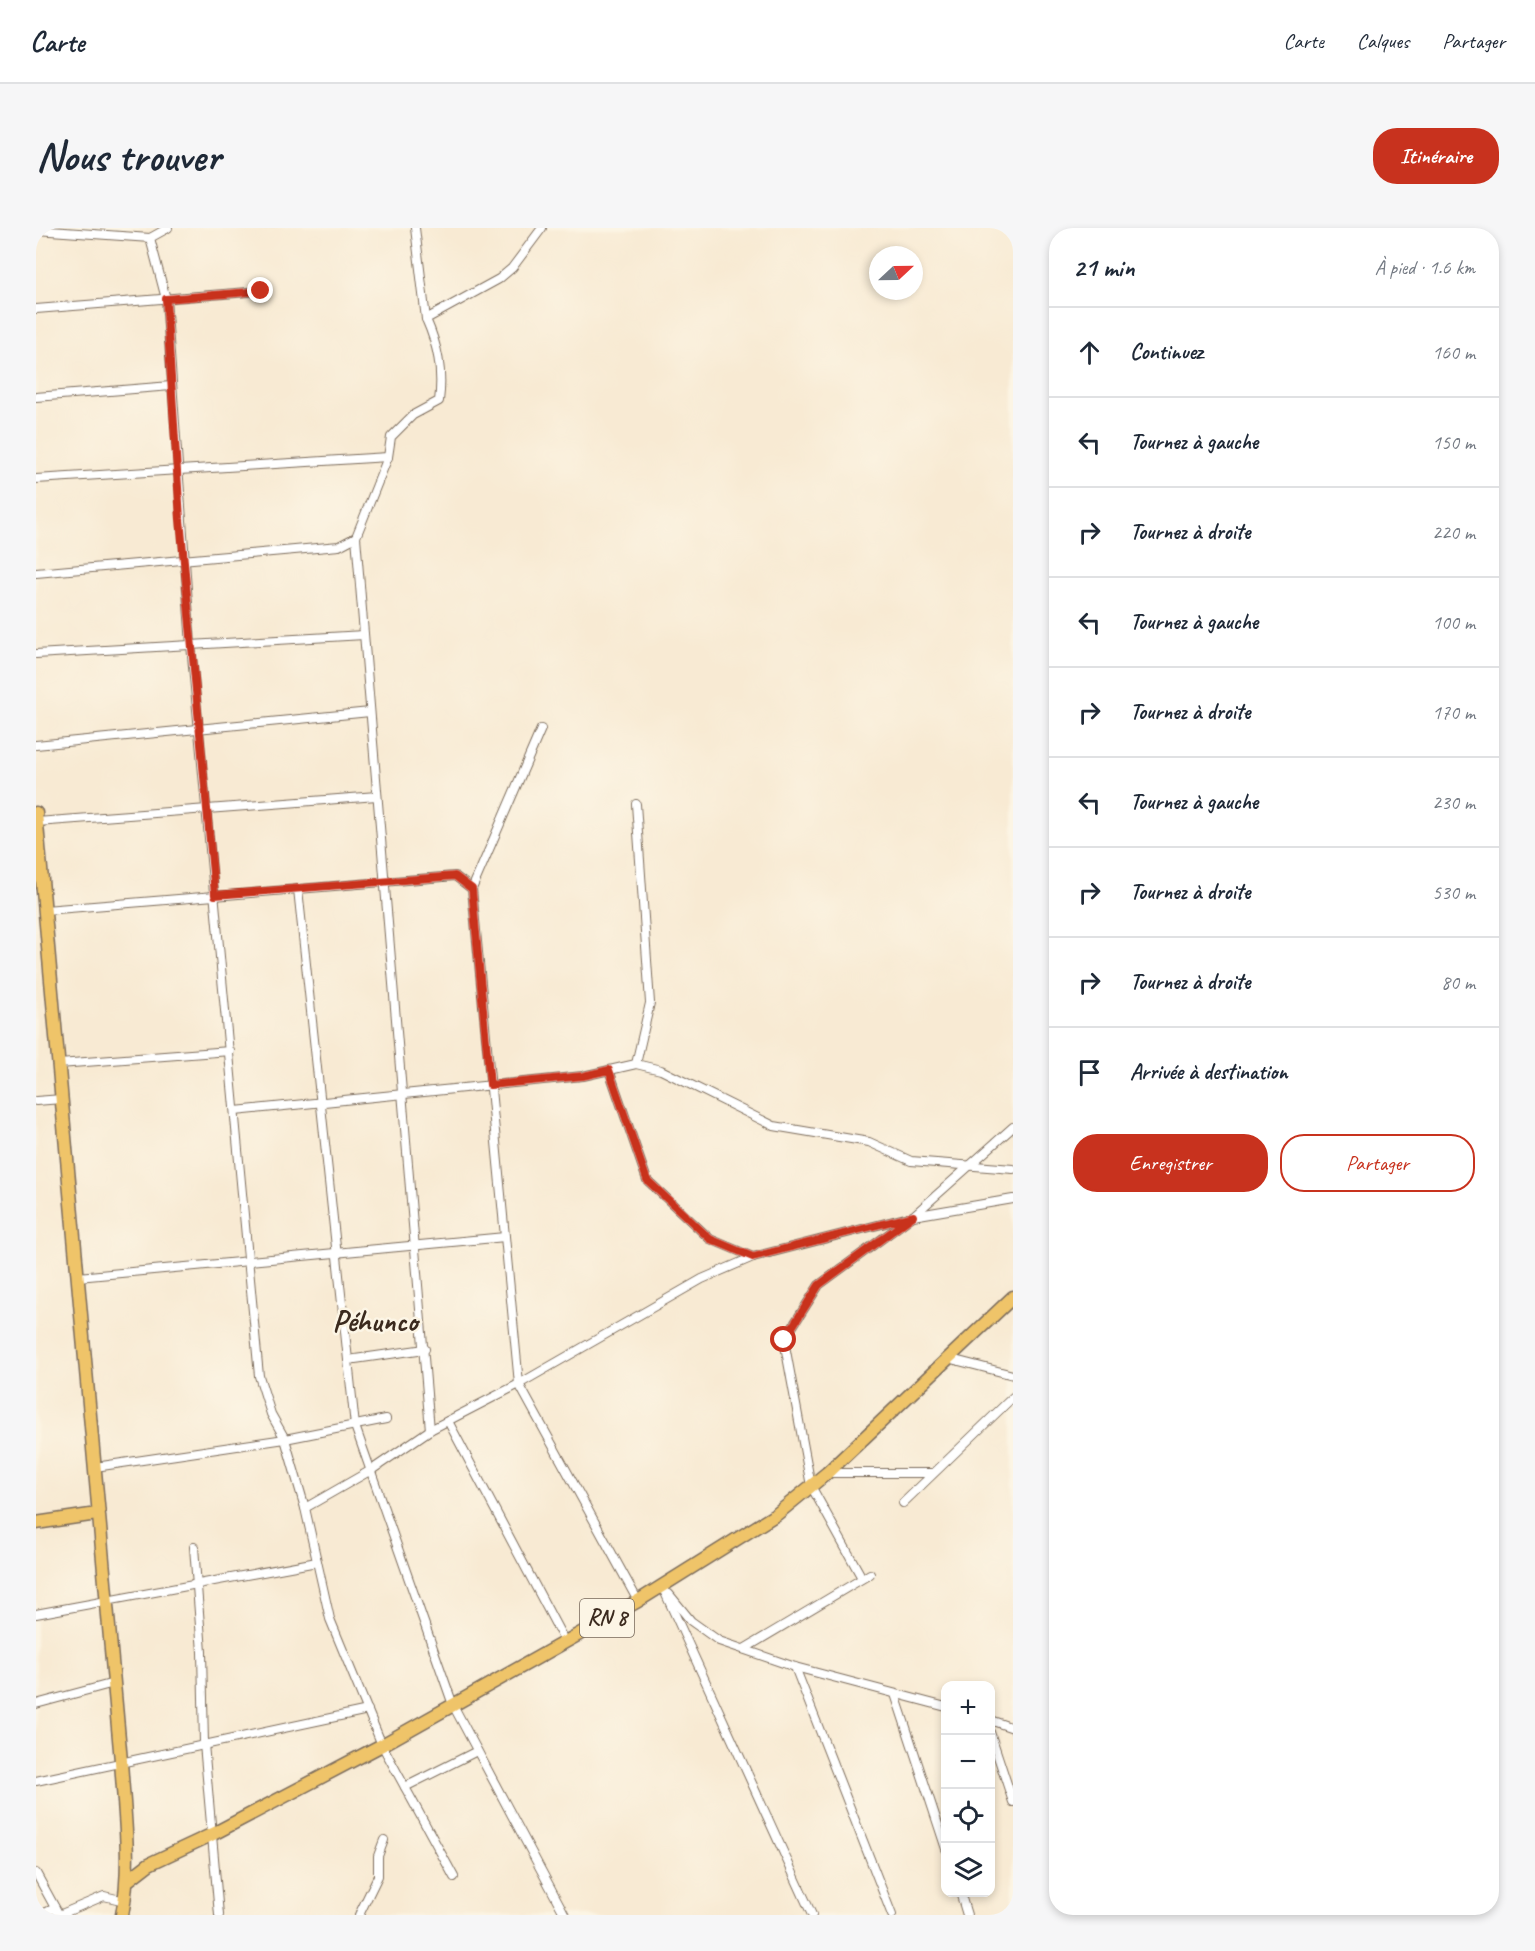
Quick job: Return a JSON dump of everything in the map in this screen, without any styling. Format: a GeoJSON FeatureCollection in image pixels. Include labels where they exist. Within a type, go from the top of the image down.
{"type":"FeatureCollection","features":[{"type":"Feature","properties":{"kind":"main road"},"geometry":{"type":"LineString","coordinates":[[36,813],[95,1467],[97,1514],[121,1761],[127,1853],[127,1881],[122,1915]]}},
{"type":"Feature","properties":{"kind":"main road","name":"RN 8"},"geometry":{"type":"LineString","coordinates":[[127,1881],[149,1864],[213,1834],[382,1745],[638,1601],[777,1514],[827,1473],[951,1359],[1013,1297]]}},
{"type":"Feature","properties":{"kind":"main road"},"geometry":{"type":"LineString","coordinates":[[36,1523],[97,1514]]}},
{"type":"Feature","properties":{"kind":"main road"},"geometry":{"type":"LineString","coordinates":[[127,1853],[149,1864]]}},
{"type":"Feature","properties":{"kind":"street"},"geometry":{"type":"LineString","coordinates":[[36,230],[150,238],[168,228]]}},
{"type":"Feature","properties":{"kind":"street"},"geometry":{"type":"LineString","coordinates":[[415,228],[426,319],[435,340],[442,378],[439,401],[399,427],[391,437],[388,457],[356,537],[430,1430]]}},
{"type":"Feature","properties":{"kind":"street"},"geometry":{"type":"LineString","coordinates":[[426,319],[499,279],[512,268],[542,228]]}},
{"type":"Feature","properties":{"kind":"street"},"geometry":{"type":"LineString","coordinates":[[150,238],[166,299],[191,645],[259,1376],[271,1414],[285,1439],[305,1508],[330,1619],[382,1745],[454,1877]]}},
{"type":"Feature","properties":{"kind":"street"},"geometry":{"type":"LineString","coordinates":[[36,309],[261,291]]}},
{"type":"Feature","properties":{"kind":"street"},"geometry":{"type":"LineString","coordinates":[[36,397],[171,386]]}},
{"type":"Feature","properties":{"kind":"street"},"geometry":{"type":"LineString","coordinates":[[36,479],[177,472],[388,457]]}},
{"type":"Feature","properties":{"kind":"street"},"geometry":{"type":"LineString","coordinates":[[36,573],[339,546],[356,537]]}},
{"type":"Feature","properties":{"kind":"street"},"geometry":{"type":"LineString","coordinates":[[36,654],[364,635]]}},
{"type":"Feature","properties":{"kind":"street"},"geometry":{"type":"LineString","coordinates":[[36,745],[370,712]]}},
{"type":"Feature","properties":{"kind":"street"},"geometry":{"type":"LineString","coordinates":[[541,729],[472,889],[519,1384],[638,1601]]}},
{"type":"Feature","properties":{"kind":"street"},"geometry":{"type":"LineString","coordinates":[[37,822],[376,796]]}},
{"type":"Feature","properties":{"kind":"street"},"geometry":{"type":"LineString","coordinates":[[636,804],[650,1004],[636,1064]]}},
{"type":"Feature","properties":{"kind":"street"},"geometry":{"type":"LineString","coordinates":[[45,910],[455,876],[472,889]]}},
{"type":"Feature","properties":{"kind":"street"},"geometry":{"type":"LineString","coordinates":[[298,889],[355,1426],[373,1469],[453,1705],[565,1915]]}},
{"type":"Feature","properties":{"kind":"street"},"geometry":{"type":"LineString","coordinates":[[59,1064],[230,1051]]}},
{"type":"Feature","properties":{"kind":"street"},"geometry":{"type":"LineString","coordinates":[[235,1111],[583,1076],[636,1064],[661,1070],[774,1126],[869,1142],[911,1161],[1013,1169]]}},
{"type":"Feature","properties":{"kind":"street"},"geometry":{"type":"LineString","coordinates":[[609,1070],[647,1180],[710,1239],[753,1257]]}},
{"type":"Feature","properties":{"kind":"street"},"geometry":{"type":"LineString","coordinates":[[36,1101],[62,1100]]}},
{"type":"Feature","properties":{"kind":"street"},"geometry":{"type":"LineString","coordinates":[[744,1649],[866,1576],[811,1486],[784,1340],[819,1285],[913,1216],[1013,1127]]}},
{"type":"Feature","properties":{"kind":"street"},"geometry":{"type":"LineString","coordinates":[[305,1508],[373,1469],[430,1430],[519,1384],[702,1279],[753,1257],[913,1216],[1013,1199]]}},
{"type":"Feature","properties":{"kind":"street"},"geometry":{"type":"LineString","coordinates":[[78,1277],[248,1263],[505,1237]]}},
{"type":"Feature","properties":{"kind":"street"},"geometry":{"type":"LineString","coordinates":[[348,1360],[425,1349]]}},
{"type":"Feature","properties":{"kind":"street"},"geometry":{"type":"LineString","coordinates":[[951,1359],[1013,1374]]}},
{"type":"Feature","properties":{"kind":"street"},"geometry":{"type":"LineString","coordinates":[[903,1503],[1013,1397]]}},
{"type":"Feature","properties":{"kind":"street"},"geometry":{"type":"LineString","coordinates":[[95,1467],[285,1439],[386,1419]]}},
{"type":"Feature","properties":{"kind":"street"},"geometry":{"type":"LineString","coordinates":[[448,1421],[565,1642]]}},
{"type":"Feature","properties":{"kind":"street"},"geometry":{"type":"LineString","coordinates":[[827,1473],[933,1473]]}},
{"type":"Feature","properties":{"kind":"street"},"geometry":{"type":"LineString","coordinates":[[194,1547],[204,1744],[219,1915]]}},
{"type":"Feature","properties":{"kind":"street"},"geometry":{"type":"LineString","coordinates":[[36,1614],[317,1562]]}},
{"type":"Feature","properties":{"kind":"street"},"geometry":{"type":"LineString","coordinates":[[662,1586],[692,1622],[719,1641],[795,1667],[941,1706]]}},
{"type":"Feature","properties":{"kind":"street"},"geometry":{"type":"LineString","coordinates":[[662,1586],[812,1915]]}},
{"type":"Feature","properties":{"kind":"street"},"geometry":{"type":"LineString","coordinates":[[795,1667],[892,1915]]}},
{"type":"Feature","properties":{"kind":"street"},"geometry":{"type":"LineString","coordinates":[[36,1704],[114,1683]]}},
{"type":"Feature","properties":{"kind":"street"},"geometry":{"type":"LineString","coordinates":[[895,1694],[943,1843]]}},
{"type":"Feature","properties":{"kind":"street"},"geometry":{"type":"LineString","coordinates":[[36,1780],[368,1710]]}},
{"type":"Feature","properties":{"kind":"street"},"geometry":{"type":"LineString","coordinates":[[995,1722],[1013,1728]]}},
{"type":"Feature","properties":{"kind":"street"},"geometry":{"type":"LineString","coordinates":[[991,1735],[1013,1802]]}},
{"type":"Feature","properties":{"kind":"street"},"geometry":{"type":"LineString","coordinates":[[405,1787],[477,1751]]}},
{"type":"Feature","properties":{"kind":"street"},"geometry":{"type":"LineString","coordinates":[[359,1915],[378,1876],[378,1856],[384,1840]]}},
{"type":"Feature","properties":{"kind":"street"},"geometry":{"type":"LineString","coordinates":[[36,1873],[58,1913]]}},
{"type":"Feature","properties":{"kind":"street"},"geometry":{"type":"LineString","coordinates":[[40,1915],[58,1913],[104,1896],[125,1901]]}},
{"type":"Feature","properties":{"kind":"street"},"geometry":{"type":"LineString","coordinates":[[961,1897],[967,1915]]}},
{"type":"Feature","properties":{"kind":"district","name":"Péhunco"},"geometry":{"type":"Point","coordinates":[375,1321]}},
{"type":"Feature","properties":{"kind":"route"},"geometry":{"type":"LineString","coordinates":[[261,291],[166,299],[180,519],[215,895],[455,876],[472,889],[490,1085],[583,1076],[609,1070],[647,1180],[710,1239],[753,1257],[913,1216],[819,1285],[784,1340]]}}]}
